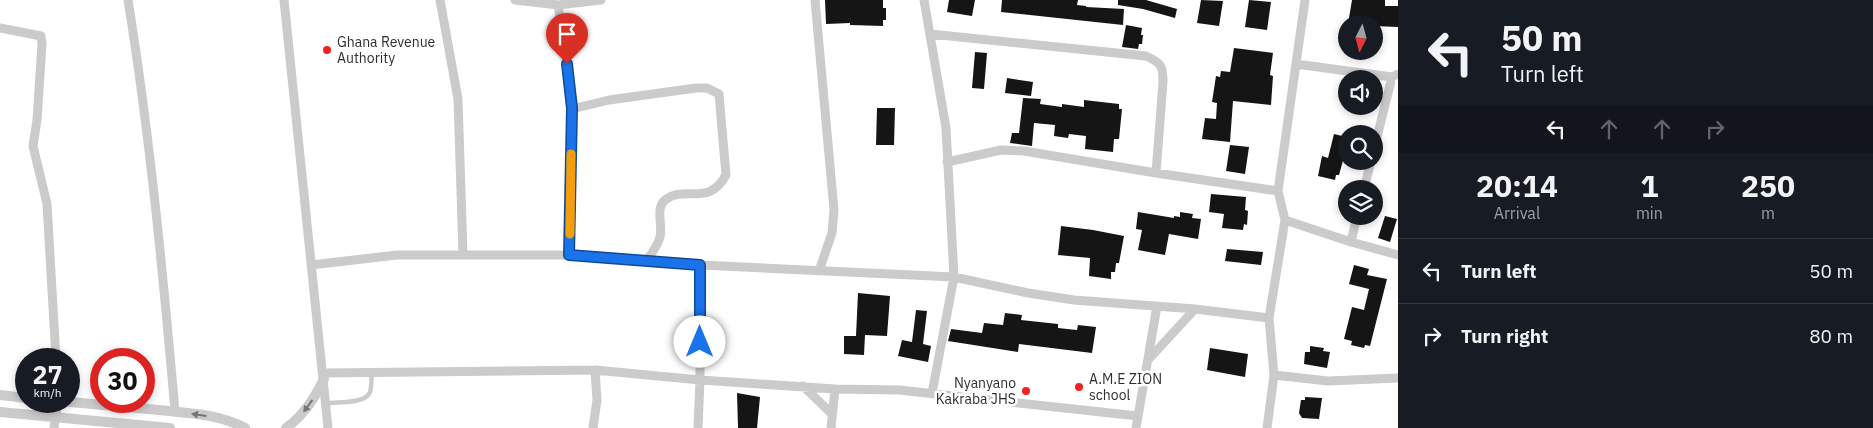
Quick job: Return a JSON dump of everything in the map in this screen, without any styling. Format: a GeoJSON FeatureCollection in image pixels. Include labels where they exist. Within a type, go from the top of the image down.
{"type":"FeatureCollection","features":[{"type":"Feature","properties":{"kind":"street"},"geometry":{"type":"LineString","coordinates":[[128,0],[141,80],[175,411]]}},
{"type":"Feature","properties":{"kind":"street"},"geometry":{"type":"LineString","coordinates":[[284,0],[328,428]]}},
{"type":"Feature","properties":{"kind":"street"},"geometry":{"type":"LineString","coordinates":[[440,0],[458,99],[463,254]]}},
{"type":"Feature","properties":{"kind":"street"},"geometry":{"type":"LineString","coordinates":[[515,0],[558,5],[601,0]]}},
{"type":"Feature","properties":{"kind":"street"},"geometry":{"type":"LineString","coordinates":[[815,0],[834,210],[832,233],[820,271]]}},
{"type":"Feature","properties":{"kind":"street"},"geometry":{"type":"LineString","coordinates":[[924,0],[946,128],[954,277],[932,393]]}},
{"type":"Feature","properties":{"kind":"street"},"geometry":{"type":"LineString","coordinates":[[1267,428],[1274,376],[1269,318],[1285,220],[1278,191],[1305,0]]}},
{"type":"Feature","properties":{"kind":"street"},"geometry":{"type":"LineString","coordinates":[[558,5],[572,108],[569,255]]}},
{"type":"Feature","properties":{"kind":"street"},"geometry":{"type":"LineString","coordinates":[[0,28],[41,36],[37,120],[33,146],[47,204],[55,348]]}},
{"type":"Feature","properties":{"kind":"street"},"geometry":{"type":"LineString","coordinates":[[930,34],[1146,56],[1158,62],[1163,70],[1163,82],[1156,174]]}},
{"type":"Feature","properties":{"kind":"street"},"geometry":{"type":"LineString","coordinates":[[1296,64],[1396,75],[1381,125]]}},
{"type":"Feature","properties":{"kind":"street"},"geometry":{"type":"LineString","coordinates":[[572,108],[609,100],[696,88],[707,88],[719,94],[726,175],[712,191],[700,194],[677,194],[666,199],[659,210],[660,238],[647,260]]}},
{"type":"Feature","properties":{"kind":"street"},"geometry":{"type":"LineString","coordinates":[[947,162],[1001,150],[1024,151],[1156,174],[1278,191]]}},
{"type":"Feature","properties":{"kind":"street"},"geometry":{"type":"LineString","coordinates":[[1285,220],[1398,255]]}},
{"type":"Feature","properties":{"kind":"street"},"geometry":{"type":"LineString","coordinates":[[1351,242],[1355,225]]}},
{"type":"Feature","properties":{"kind":"street"},"geometry":{"type":"LineString","coordinates":[[311,265],[397,254],[569,255],[700,265],[954,277],[1028,293],[1074,300],[1195,309],[1269,318]]}},
{"type":"Feature","properties":{"kind":"street"},"geometry":{"type":"LineString","coordinates":[[698,428],[700,265]]}},
{"type":"Feature","properties":{"kind":"street"},"geometry":{"type":"LineString","coordinates":[[1136,428],[1157,306]]}},
{"type":"Feature","properties":{"kind":"street"},"geometry":{"type":"LineString","coordinates":[[1148,360],[1195,309]]}},
{"type":"Feature","properties":{"kind":"street"},"geometry":{"type":"LineString","coordinates":[[323,376],[372,372],[595,370],[700,380],[835,389],[899,390],[1138,416]]}},
{"type":"Feature","properties":{"kind":"street"},"geometry":{"type":"LineString","coordinates":[[593,428],[596,400],[595,370]]}},
{"type":"Feature","properties":{"kind":"street"},"geometry":{"type":"LineString","coordinates":[[286,428],[299,419],[313,400],[323,376]]}},
{"type":"Feature","properties":{"kind":"street"},"geometry":{"type":"LineString","coordinates":[[1274,376],[1328,381],[1398,378]]}},
{"type":"Feature","properties":{"kind":"street"},"geometry":{"type":"LineString","coordinates":[[803,386],[832,414]]}},
{"type":"Feature","properties":{"kind":"street"},"geometry":{"type":"LineString","coordinates":[[831,428],[835,389]]}},
{"type":"Feature","properties":{"kind":"street"},"geometry":{"type":"LineString","coordinates":[[0,395],[15,397]]}},
{"type":"Feature","properties":{"kind":"street"},"geometry":{"type":"LineString","coordinates":[[80,403],[175,411],[230,420],[245,428]]}},
{"type":"Feature","properties":{"kind":"street"},"geometry":{"type":"LineString","coordinates":[[0,412],[170,428]]}},
{"type":"Feature","properties":{"kind":"street"},"geometry":{"type":"LineString","coordinates":[[54,428],[56,413]]}},
{"type":"Feature","properties":{"kind":"lane"},"geometry":{"type":"LineString","coordinates":[[326,403],[365,399],[370,393],[372,372]]}},
{"type":"Feature","properties":{"kind":"building"},"geometry":{"type":"Polygon","coordinates":[[[825,0],[883,0],[883,8],[886,8],[886,20],[883,20],[883,26],[850,25],[850,23],[826,24],[825,0]]]}},
{"type":"Feature","properties":{"kind":"building"},"geometry":{"type":"Polygon","coordinates":[[[949,0],[975,0],[972,16],[947,12],[949,0]]]}},
{"type":"Feature","properties":{"kind":"building"},"geometry":{"type":"Polygon","coordinates":[[[1002,0],[1078,0],[1077,5],[1086,7],[1124,9],[1123,25],[1001,12],[1002,0]]]}},
{"type":"Feature","properties":{"kind":"building"},"geometry":{"type":"Polygon","coordinates":[[[1118,0],[1146,0],[1177,9],[1175,18],[1143,9],[1118,5],[1118,0]]]}},
{"type":"Feature","properties":{"kind":"building"},"geometry":{"type":"Polygon","coordinates":[[[1201,0],[1223,1],[1219,26],[1197,23],[1201,0]]]}},
{"type":"Feature","properties":{"kind":"building"},"geometry":{"type":"Polygon","coordinates":[[[1249,0],[1271,2],[1267,30],[1245,27],[1249,0]]]}},
{"type":"Feature","properties":{"kind":"building"},"geometry":{"type":"Polygon","coordinates":[[[1352,0],[1385,0],[1385,6],[1398,6],[1398,27],[1383,26],[1383,15],[1350,15],[1352,0]]]}},
{"type":"Feature","properties":{"kind":"building"},"geometry":{"type":"Polygon","coordinates":[[[1126,25],[1142,28],[1142,44],[1139,44],[1138,49],[1122,47],[1126,25]]]}},
{"type":"Feature","properties":{"kind":"building"},"geometry":{"type":"Polygon","coordinates":[[[1234,48],[1273,53],[1270,75],[1273,76],[1271,105],[1233,101],[1230,142],[1202,139],[1205,118],[1216,119],[1217,103],[1212,102],[1216,76],[1220,77],[1221,71],[1230,72],[1234,48]]]}},
{"type":"Feature","properties":{"kind":"building"},"geometry":{"type":"Polygon","coordinates":[[[975,52],[987,53],[984,89],[972,88],[975,52]]]}},
{"type":"Feature","properties":{"kind":"building"},"geometry":{"type":"Polygon","coordinates":[[[1007,78],[1033,82],[1031,96],[1005,93],[1007,78]]]}},
{"type":"Feature","properties":{"kind":"building"},"geometry":{"type":"Polygon","coordinates":[[[1023,98],[1041,99],[1040,104],[1062,107],[1062,104],[1084,107],[1084,100],[1119,104],[1119,109],[1122,109],[1119,139],[1114,139],[1113,152],[1085,149],[1086,136],[1069,134],[1068,138],[1054,136],[1055,125],[1034,123],[1032,146],[1010,143],[1012,133],[1019,133],[1023,98]]]}},
{"type":"Feature","properties":{"kind":"building"},"geometry":{"type":"Polygon","coordinates":[[[877,108],[895,108],[894,145],[876,145],[877,108]]]}},
{"type":"Feature","properties":{"kind":"building"},"geometry":{"type":"Polygon","coordinates":[[[1334,134],[1338,135],[1338,170],[1340,170],[1335,180],[1318,176],[1322,156],[1328,158],[1334,134]]]}},
{"type":"Feature","properties":{"kind":"building"},"geometry":{"type":"Polygon","coordinates":[[[1230,145],[1249,147],[1245,174],[1226,171],[1230,145]]]}},
{"type":"Feature","properties":{"kind":"building"},"geometry":{"type":"Polygon","coordinates":[[[1211,194],[1246,197],[1247,225],[1244,224],[1243,230],[1222,228],[1224,214],[1209,212],[1211,194]]]}},
{"type":"Feature","properties":{"kind":"building"},"geometry":{"type":"Polygon","coordinates":[[[1138,212],[1174,218],[1174,216],[1180,217],[1180,212],[1193,214],[1192,218],[1201,219],[1198,239],[1169,234],[1165,255],[1138,250],[1142,230],[1136,229],[1138,212]]]}},
{"type":"Feature","properties":{"kind":"building"},"geometry":{"type":"Polygon","coordinates":[[[1385,216],[1397,219],[1390,242],[1378,238],[1385,216]]]}},
{"type":"Feature","properties":{"kind":"building"},"geometry":{"type":"Polygon","coordinates":[[[1061,226],[1124,236],[1119,263],[1116,263],[1115,272],[1111,272],[1111,279],[1089,276],[1090,258],[1058,255],[1061,226]]]}},
{"type":"Feature","properties":{"kind":"building"},"geometry":{"type":"Polygon","coordinates":[[[1227,249],[1263,252],[1261,265],[1225,261],[1227,249]]]}},
{"type":"Feature","properties":{"kind":"building"},"geometry":{"type":"Polygon","coordinates":[[[1354,265],[1369,269],[1367,275],[1387,279],[1370,346],[1365,345],[1364,348],[1351,345],[1352,341],[1344,339],[1352,307],[1364,310],[1369,289],[1349,284],[1354,265]]]}},
{"type":"Feature","properties":{"kind":"building"},"geometry":{"type":"Polygon","coordinates":[[[858,293],[890,296],[887,336],[865,335],[864,355],[844,354],[844,336],[856,336],[858,293]]]}},
{"type":"Feature","properties":{"kind":"building"},"geometry":{"type":"Polygon","coordinates":[[[916,310],[927,311],[923,344],[931,346],[928,362],[898,356],[902,340],[912,342],[916,310]]]}},
{"type":"Feature","properties":{"kind":"building"},"geometry":{"type":"Polygon","coordinates":[[[1005,313],[1022,315],[1021,320],[1058,324],[1058,328],[1077,330],[1078,325],[1096,327],[1092,353],[1019,344],[1018,352],[948,341],[951,329],[982,333],[984,323],[1003,325],[1005,313]]]}},
{"type":"Feature","properties":{"kind":"building"},"geometry":{"type":"Polygon","coordinates":[[[1310,346],[1324,348],[1323,351],[1330,352],[1327,368],[1304,364],[1305,352],[1310,352],[1310,346]]]}},
{"type":"Feature","properties":{"kind":"building"},"geometry":{"type":"Polygon","coordinates":[[[1210,348],[1248,354],[1245,377],[1207,370],[1210,348]]]}},
{"type":"Feature","properties":{"kind":"building"},"geometry":{"type":"Polygon","coordinates":[[[737,393],[760,397],[757,428],[738,428],[737,393]]]}},
{"type":"Feature","properties":{"kind":"building"},"geometry":{"type":"Polygon","coordinates":[[[1305,397],[1322,398],[1319,419],[1302,418],[1299,413],[1301,400],[1305,400],[1305,397]]]}},
{"type":"Feature","properties":{"kind":"slow traffic"},"geometry":{"type":"LineString","coordinates":[[570,234],[571,154]]}},
{"type":"Feature","properties":{"kind":"place","name":"Ghana Revenue Authority"},"geometry":{"type":"Point","coordinates":[327,50]}},
{"type":"Feature","properties":{"kind":"place","name":"A.M.E ZION school"},"geometry":{"type":"Point","coordinates":[1079,387]}},
{"type":"Feature","properties":{"kind":"place","name":"Nyanyano Kakraba JHS"},"geometry":{"type":"Point","coordinates":[1026,391]}},
{"type":"Feature","properties":{"kind":"route"},"geometry":{"type":"LineString","coordinates":[[567,64],[572,108],[569,255],[700,265],[700,342]]}}]}
